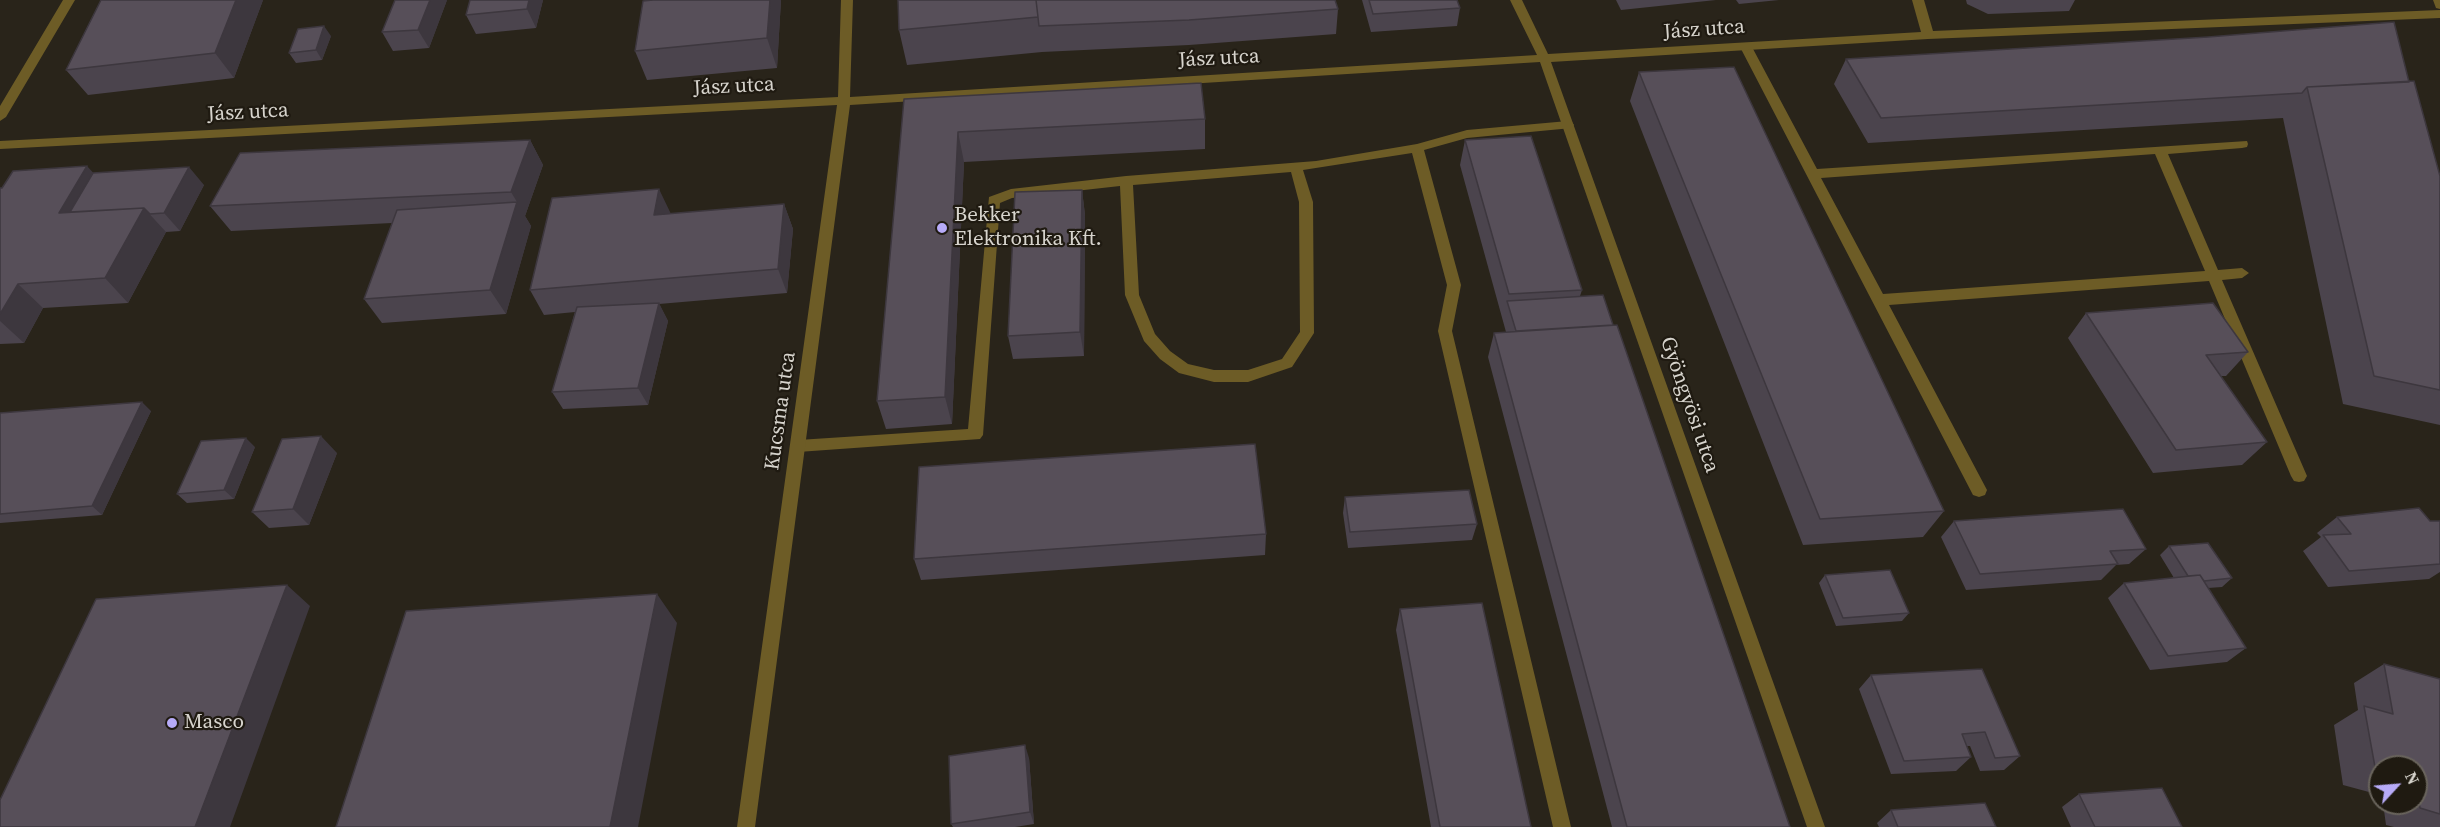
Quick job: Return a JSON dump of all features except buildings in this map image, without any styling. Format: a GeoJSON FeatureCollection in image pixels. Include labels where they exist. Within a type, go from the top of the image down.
{"type":"FeatureCollection","features":[{"type":"Feature","properties":{"kind":"street"},"geometry":{"type":"LineString","coordinates":[[0,117],[69,0]]}},
{"type":"Feature","properties":{"kind":"street","name":"Kucsma utca"},"geometry":{"type":"LineString","coordinates":[[747,827],[844,101],[848,0]]}},
{"type":"Feature","properties":{"kind":"street","name":"Gyöngyösi utca"},"geometry":{"type":"LineString","coordinates":[[1515,0],[1544,58],[1816,827]]}},
{"type":"Feature","properties":{"kind":"street"},"geometry":{"type":"LineString","coordinates":[[1918,0],[1928,35]]}},
{"type":"Feature","properties":{"kind":"street"},"geometry":{"type":"LineString","coordinates":[[2439,0],[2440,4]]}},
{"type":"Feature","properties":{"kind":"street","name":"Jász utca"},"geometry":{"type":"LineString","coordinates":[[0,145],[844,101],[1928,35],[2440,14]]}},
{"type":"Feature","properties":{"kind":"street"},"geometry":{"type":"LineString","coordinates":[[1746,46],[1980,490]]}},
{"type":"Feature","properties":{"kind":"street"},"geometry":{"type":"LineString","coordinates":[[798,446],[975,435],[994,200],[1011,194],[1126,181],[1296,167],[1417,148],[1467,134],[1568,125]]}},
{"type":"Feature","properties":{"kind":"street"},"geometry":{"type":"LineString","coordinates":[[1812,174],[2242,144]]}},
{"type":"Feature","properties":{"kind":"street"},"geometry":{"type":"LineString","coordinates":[[1417,148],[1454,285],[1445,331],[1562,827]]}},
{"type":"Feature","properties":{"kind":"street"},"geometry":{"type":"LineString","coordinates":[[2160,150],[2299,476]]}},
{"type":"Feature","properties":{"kind":"street"},"geometry":{"type":"LineString","coordinates":[[1126,181],[1132,295],[1149,337],[1166,355],[1184,369],[1214,376],[1248,376],[1287,363],[1307,333],[1306,202],[1296,167]]}},
{"type":"Feature","properties":{"kind":"street"},"geometry":{"type":"LineString","coordinates":[[1879,300],[2242,273]]}},
{"type":"Feature","properties":{"kind":"place","name":"Bekker Elektronika Kft."},"geometry":{"type":"Point","coordinates":[942,228]}},
{"type":"Feature","properties":{"kind":"place","name":"Masco"},"geometry":{"type":"Point","coordinates":[172,723]}}]}
